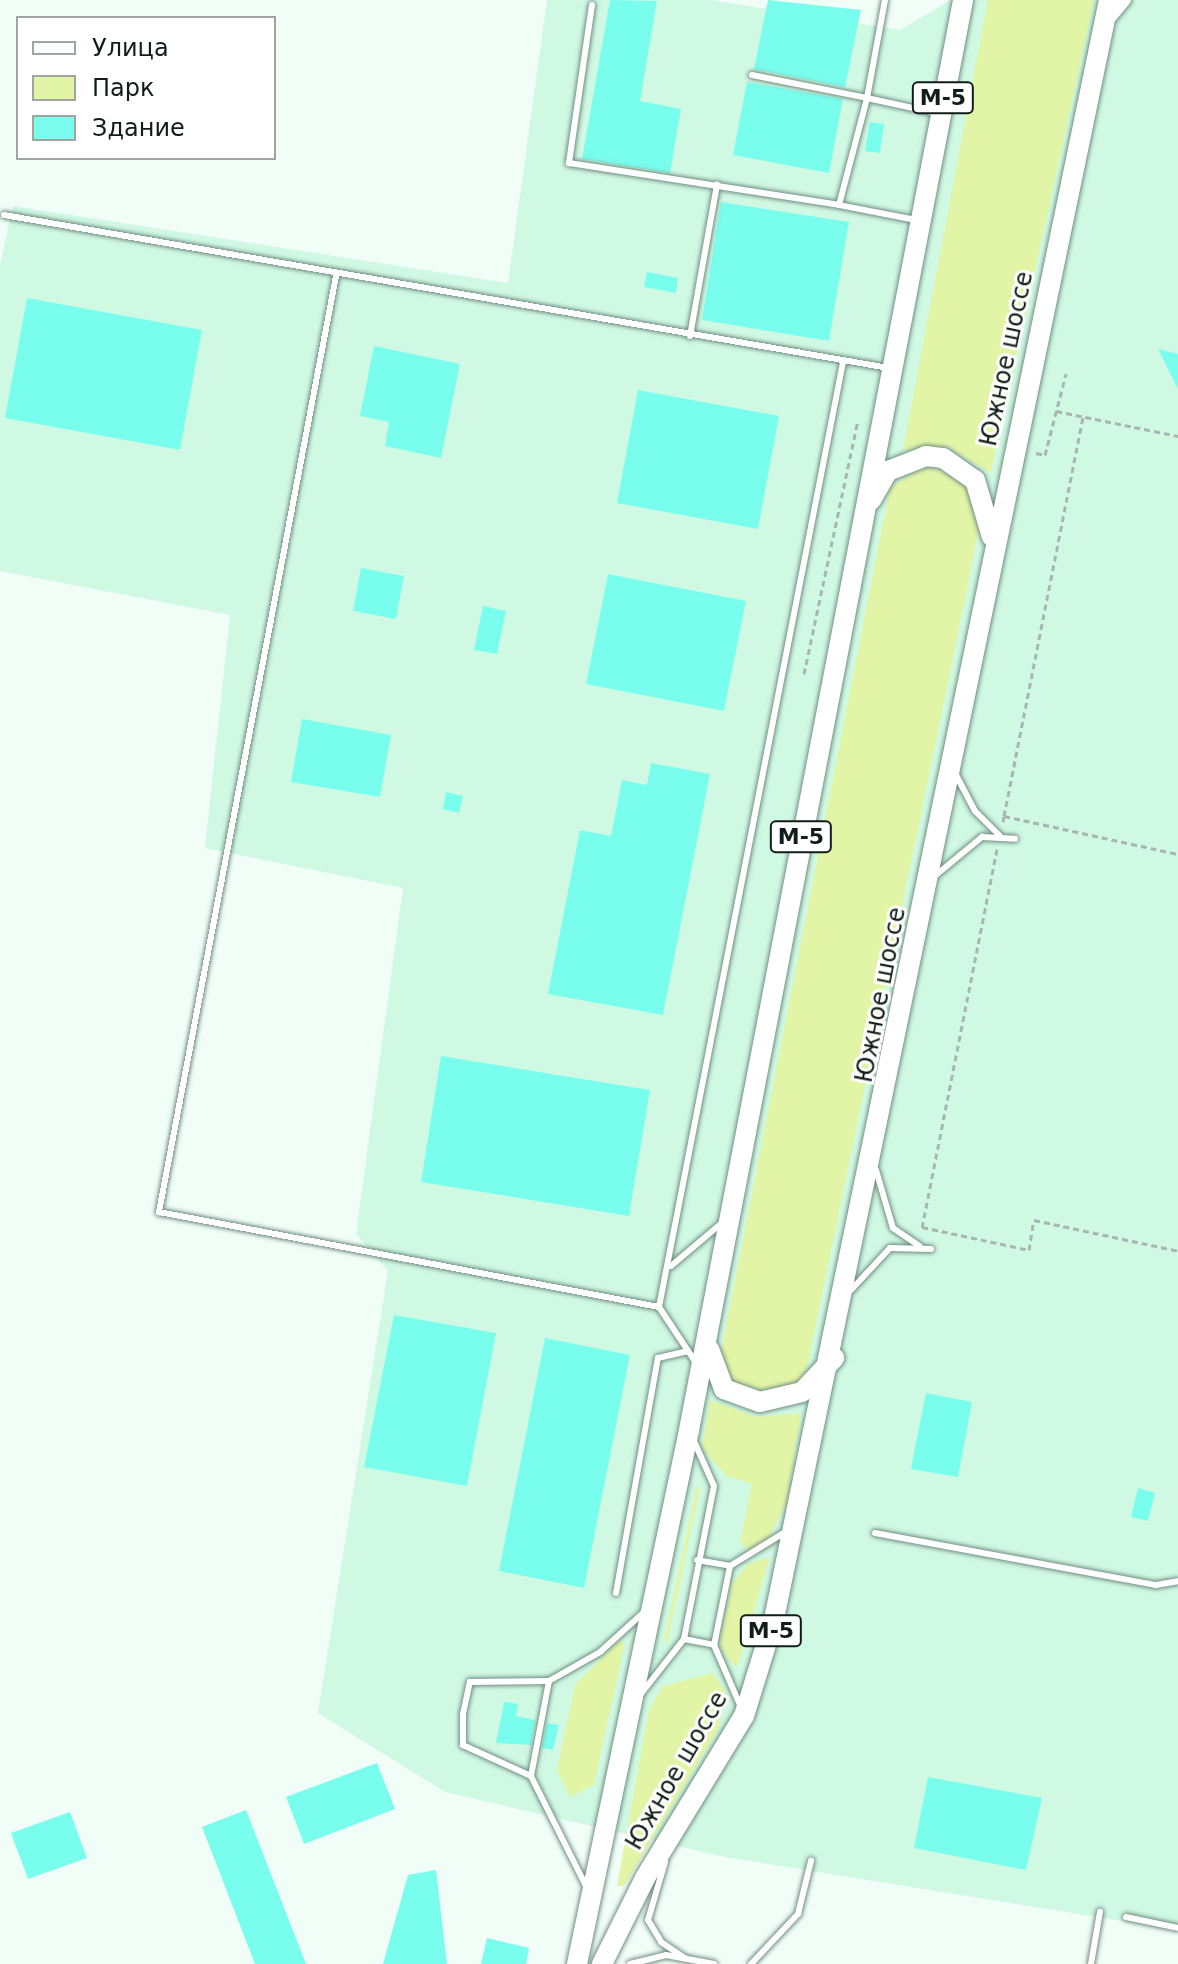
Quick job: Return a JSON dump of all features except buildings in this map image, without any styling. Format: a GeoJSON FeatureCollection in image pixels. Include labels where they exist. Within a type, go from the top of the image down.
{"type":"FeatureCollection","features":[{"type":"Feature","properties":{"kind":"main road","name":"Южное шоссе"},"geometry":{"type":"LineString","coordinates":[[577,1964],[635,1701],[701,1369],[865,510],[889,368],[963,0]]}},
{"type":"Feature","properties":{"kind":"main road","name":"Южное шоссе"},"geometry":{"type":"LineString","coordinates":[[602,1964],[698,1791],[744,1716],[799,1522],[993,557],[1109,0]]}},
{"type":"Feature","properties":{"kind":"main road"},"geometry":{"type":"LineString","coordinates":[[865,510],[888,471],[926,456],[943,458],[975,480],[993,557]]}},
{"type":"Feature","properties":{"kind":"main road"},"geometry":{"type":"LineString","coordinates":[[707,1338],[724,1389],[760,1402],[802,1392],[834,1358]]}},
{"type":"Feature","properties":{"kind":"street"},"geometry":{"type":"LineString","coordinates":[[1104,25],[1125,0]]}},
{"type":"Feature","properties":{"kind":"lane"},"geometry":{"type":"LineString","coordinates":[[839,205],[867,98],[885,0]]}},
{"type":"Feature","properties":{"kind":"lane"},"geometry":{"type":"LineString","coordinates":[[592,5],[564,158],[657,181],[717,184],[919,221]]}},
{"type":"Feature","properties":{"kind":"lane"},"geometry":{"type":"LineString","coordinates":[[752,75],[940,114]]}},
{"type":"Feature","properties":{"kind":"lane"},"geometry":{"type":"LineString","coordinates":[[690,336],[717,184]]}},
{"type":"Feature","properties":{"kind":"lane"},"geometry":{"type":"LineString","coordinates":[[4,215],[336,276],[889,368]]}},
{"type":"Feature","properties":{"kind":"lane"},"geometry":{"type":"LineString","coordinates":[[336,276],[159,1212],[659,1307],[701,1369]]}},
{"type":"Feature","properties":{"kind":"lane"},"geometry":{"type":"LineString","coordinates":[[659,1307],[670,1266],[843,362]]}},
{"type":"Feature","properties":{"kind":"lane"},"geometry":{"type":"LineString","coordinates":[[952,766],[975,811],[1000,836]]}},
{"type":"Feature","properties":{"kind":"lane"},"geometry":{"type":"LineString","coordinates":[[930,881],[968,844],[1000,836],[1015,839]]}},
{"type":"Feature","properties":{"kind":"lane"},"geometry":{"type":"LineString","coordinates":[[875,1156],[893,1228],[920,1246],[931,1249]]}},
{"type":"Feature","properties":{"kind":"lane"},"geometry":{"type":"LineString","coordinates":[[670,1266],[730,1217]]}},
{"type":"Feature","properties":{"kind":"lane"},"geometry":{"type":"LineString","coordinates":[[846,1296],[890,1248],[920,1246]]}},
{"type":"Feature","properties":{"kind":"lane"},"geometry":{"type":"LineString","coordinates":[[616,1593],[658,1358],[688,1351]]}},
{"type":"Feature","properties":{"kind":"lane"},"geometry":{"type":"LineString","coordinates":[[635,1701],[684,1639],[697,1560],[714,1486],[689,1430]]}},
{"type":"Feature","properties":{"kind":"lane"},"geometry":{"type":"LineString","coordinates":[[697,1560],[730,1566],[799,1522]]}},
{"type":"Feature","properties":{"kind":"lane"},"geometry":{"type":"LineString","coordinates":[[875,1533],[1156,1585],[1178,1581]]}},
{"type":"Feature","properties":{"kind":"lane"},"geometry":{"type":"LineString","coordinates":[[730,1566],[714,1645],[744,1716]]}},
{"type":"Feature","properties":{"kind":"lane"},"geometry":{"type":"LineString","coordinates":[[531,1776],[463,1745],[463,1714],[470,1682],[549,1681],[600,1652],[655,1602]]}},
{"type":"Feature","properties":{"kind":"lane"},"geometry":{"type":"LineString","coordinates":[[684,1639],[714,1645]]}},
{"type":"Feature","properties":{"kind":"lane"},"geometry":{"type":"LineString","coordinates":[[549,1681],[531,1776],[591,1897]]}},
{"type":"Feature","properties":{"kind":"lane"},"geometry":{"type":"LineString","coordinates":[[685,1958],[652,1931],[648,1906],[698,1791]]}},
{"type":"Feature","properties":{"kind":"lane"},"geometry":{"type":"LineString","coordinates":[[751,1964],[798,1914],[811,1861]]}},
{"type":"Feature","properties":{"kind":"lane"},"geometry":{"type":"LineString","coordinates":[[1091,1964],[1100,1912]]}},
{"type":"Feature","properties":{"kind":"lane"},"geometry":{"type":"LineString","coordinates":[[1126,1917],[1178,1928]]}},
{"type":"Feature","properties":{"kind":"lane"},"geometry":{"type":"LineString","coordinates":[[630,1964],[649,1955],[714,1964]]}},
{"type":"Feature","properties":{"kind":"path"},"geometry":{"type":"LineString","coordinates":[[1036,453],[1045,455],[1066,374]]}},
{"type":"Feature","properties":{"kind":"path"},"geometry":{"type":"LineString","coordinates":[[1056,411],[1178,436]]}},
{"type":"Feature","properties":{"kind":"path"},"geometry":{"type":"LineString","coordinates":[[1083,416],[922,1227],[1029,1250],[1034,1220],[1178,1251]]}},
{"type":"Feature","properties":{"kind":"path"},"geometry":{"type":"LineString","coordinates":[[804,674],[858,421]]}},
{"type":"Feature","properties":{"kind":"path"},"geometry":{"type":"LineString","coordinates":[[1004,816],[1178,854]]}},
{"type":"Feature","properties":{"kind":"shaded area"},"geometry":{"type":"Polygon","coordinates":[[[547,0],[711,0],[900,30],[951,0],[1178,0],[1178,1930],[725,1857],[445,1792],[318,1713],[388,1271],[356,1234],[403,888],[205,848],[230,615],[0,571],[0,265],[13,206],[508,283],[547,0]]]}},
{"type":"Feature","properties":{"kind":"green space"},"geometry":{"type":"Polygon","coordinates":[[[988,0],[1094,0],[991,473],[947,447],[903,450],[988,0]]]}},
{"type":"Feature","properties":{"kind":"green space"},"geometry":{"type":"Polygon","coordinates":[[[927,466],[965,481],[980,524],[955,649],[806,1373],[785,1393],[740,1394],[718,1367],[890,487],[927,466]]]}},
{"type":"Feature","properties":{"kind":"green space"},"geometry":{"type":"Polygon","coordinates":[[[710,1400],[756,1417],[801,1413],[787,1502],[768,1540],[749,1550],[740,1542],[752,1484],[726,1476],[702,1448],[710,1400]]]}},
{"type":"Feature","properties":{"kind":"green space"},"geometry":{"type":"Polygon","coordinates":[[[697,1485],[700,1489],[667,1644],[664,1640],[697,1485]]]}},
{"type":"Feature","properties":{"kind":"green space"},"geometry":{"type":"Polygon","coordinates":[[[770,1557],[738,1665],[734,1666],[719,1647],[732,1583],[749,1563],[770,1557]]]}},
{"type":"Feature","properties":{"kind":"green space"},"geometry":{"type":"Polygon","coordinates":[[[619,1641],[625,1643],[594,1785],[570,1797],[557,1770],[575,1685],[619,1641]]]}},
{"type":"Feature","properties":{"kind":"green space"},"geometry":{"type":"Polygon","coordinates":[[[713,1673],[726,1693],[719,1728],[624,1886],[617,1886],[649,1709],[663,1686],[713,1673]]]}}]}
